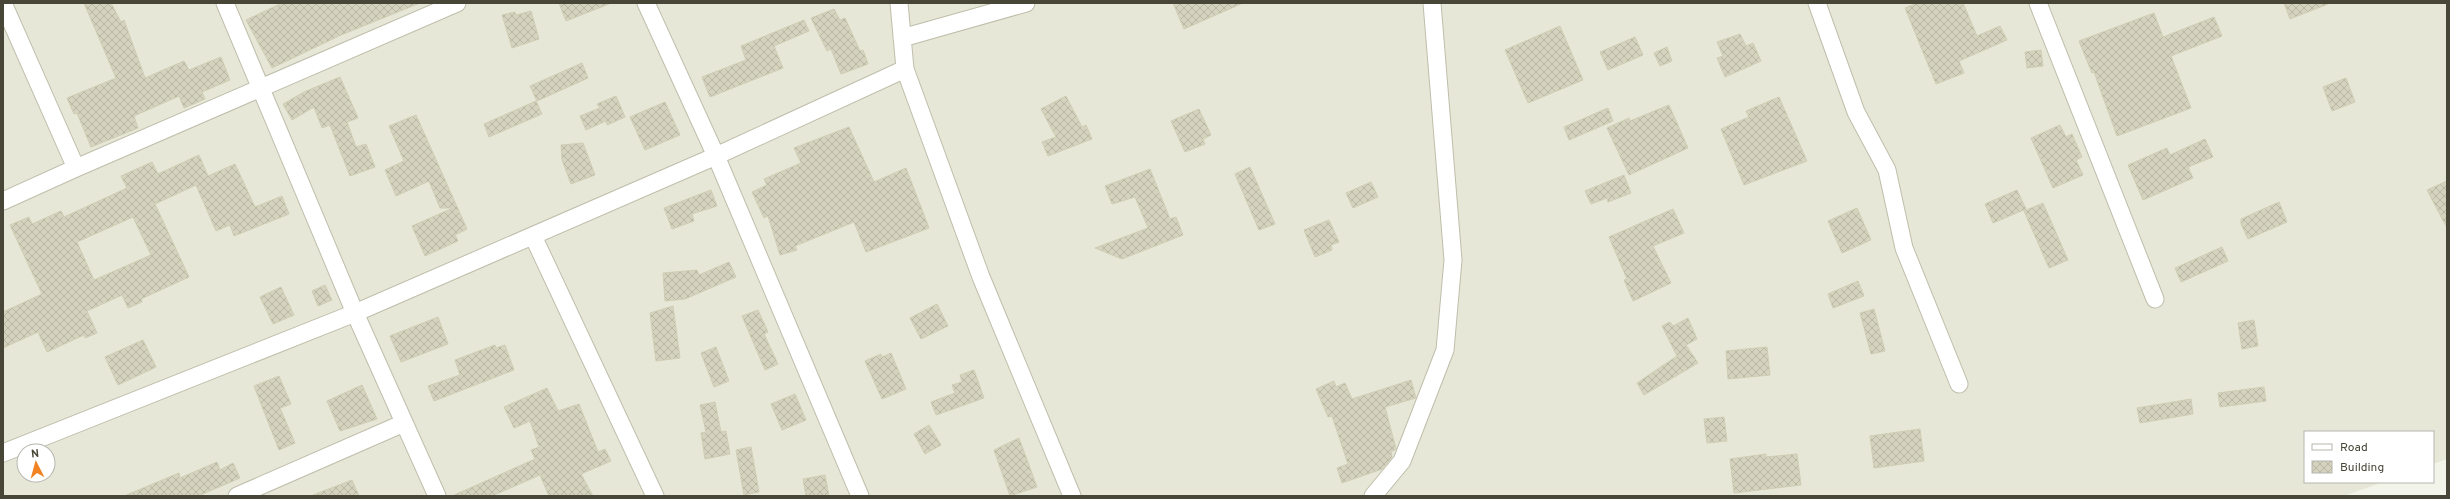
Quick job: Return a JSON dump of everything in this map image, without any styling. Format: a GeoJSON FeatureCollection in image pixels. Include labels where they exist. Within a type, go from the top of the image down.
{"type":"FeatureCollection","features":[{"type":"Feature","properties":{"kind":"street"},"geometry":{"type":"LineString","coordinates":[[3,3],[76,168]]}},
{"type":"Feature","properties":{"kind":"street"},"geometry":{"type":"LineString","coordinates":[[225,3],[355,313],[437,496]]}},
{"type":"Feature","properties":{"kind":"street"},"geometry":{"type":"LineString","coordinates":[[646,3],[716,156],[860,496]]}},
{"type":"Feature","properties":{"kind":"street"},"geometry":{"type":"LineString","coordinates":[[899,3],[905,69],[981,277],[1072,496]]}},
{"type":"Feature","properties":{"kind":"street"},"geometry":{"type":"LineString","coordinates":[[902,38],[1026,3]]}},
{"type":"Feature","properties":{"kind":"street"},"geometry":{"type":"LineString","coordinates":[[1373,496],[1402,461],[1445,350],[1453,260],[1432,3]]}},
{"type":"Feature","properties":{"kind":"street"},"geometry":{"type":"LineString","coordinates":[[1817,3],[1856,112],[1887,170],[1904,248],[1959,384]]}},
{"type":"Feature","properties":{"kind":"street"},"geometry":{"type":"LineString","coordinates":[[2038,3],[2155,299]]}},
{"type":"Feature","properties":{"kind":"street"},"geometry":{"type":"LineString","coordinates":[[3,202],[76,168],[447,5]]}},
{"type":"Feature","properties":{"kind":"street"},"geometry":{"type":"LineString","coordinates":[[3,453],[355,313],[716,156],[905,69]]}},
{"type":"Feature","properties":{"kind":"street"},"geometry":{"type":"LineString","coordinates":[[533,236],[655,496]]}},
{"type":"Feature","properties":{"kind":"street"},"geometry":{"type":"LineString","coordinates":[[237,496],[404,423]]}},
{"type":"Feature","properties":{"kind":"shaded area"},"geometry":{"type":"Polygon","coordinates":[[[3,3],[2447,3],[2447,459],[2434,464],[2434,431],[2304,431],[2304,483],[2380,483],[2344,496],[3,496],[3,3]]]}},
{"type":"Feature","properties":{"kind":"building"},"geometry":{"type":"Polygon","coordinates":[[[84,3],[111,3],[121,22],[124,20],[145,78],[184,61],[189,70],[221,57],[230,80],[202,92],[205,99],[184,108],[179,96],[134,116],[138,128],[91,147],[77,113],[74,114],[67,98],[116,78],[84,3]]]}},
{"type":"Feature","properties":{"kind":"building"},"geometry":{"type":"Polygon","coordinates":[[[282,3],[420,3],[341,35],[272,68],[246,20],[282,3]]]}},
{"type":"Feature","properties":{"kind":"building"},"geometry":{"type":"Polygon","coordinates":[[[559,3],[608,3],[609,4],[566,21],[559,3]]]}},
{"type":"Feature","properties":{"kind":"building"},"geometry":{"type":"Polygon","coordinates":[[[1173,3],[1243,3],[1184,29],[1173,3]]]}},
{"type":"Feature","properties":{"kind":"building"},"geometry":{"type":"Polygon","coordinates":[[[1917,3],[1963,3],[1977,36],[2000,26],[2007,40],[1959,61],[1964,73],[1936,84],[1905,8],[1917,3]]]}},
{"type":"Feature","properties":{"kind":"building"},"geometry":{"type":"Polygon","coordinates":[[[2284,3],[2327,3],[2328,4],[2290,19],[2284,3]]]}},
{"type":"Feature","properties":{"kind":"building"},"geometry":{"type":"Polygon","coordinates":[[[834,9],[840,20],[845,18],[860,51],[863,50],[868,64],[841,74],[831,49],[827,51],[811,18],[834,9]]]}},
{"type":"Feature","properties":{"kind":"building"},"geometry":{"type":"Polygon","coordinates":[[[531,11],[539,39],[512,48],[502,15],[515,12],[516,15],[531,11]]]}},
{"type":"Feature","properties":{"kind":"building"},"geometry":{"type":"Polygon","coordinates":[[[2154,13],[2163,37],[2214,17],[2222,36],[2171,56],[2191,108],[2117,136],[2094,72],[2092,73],[2079,41],[2154,13]]]}},
{"type":"Feature","properties":{"kind":"building"},"geometry":{"type":"Polygon","coordinates":[[[804,20],[809,31],[774,46],[783,68],[710,97],[702,77],[746,60],[741,46],[804,20]]]}},
{"type":"Feature","properties":{"kind":"building"},"geometry":{"type":"Polygon","coordinates":[[[1560,26],[1583,80],[1528,103],[1505,50],[1560,26]]]}},
{"type":"Feature","properties":{"kind":"building"},"geometry":{"type":"Polygon","coordinates":[[[1740,34],[1746,46],[1753,43],[1761,61],[1725,77],[1717,58],[1723,56],[1717,42],[1740,34]]]}},
{"type":"Feature","properties":{"kind":"building"},"geometry":{"type":"Polygon","coordinates":[[[1635,37],[1643,55],[1608,70],[1600,52],[1635,37]]]}},
{"type":"Feature","properties":{"kind":"building"},"geometry":{"type":"Polygon","coordinates":[[[1667,47],[1672,61],[1660,66],[1654,53],[1667,47]]]}},
{"type":"Feature","properties":{"kind":"building"},"geometry":{"type":"Polygon","coordinates":[[[2041,50],[2043,66],[2027,68],[2025,52],[2041,50]]]}},
{"type":"Feature","properties":{"kind":"building"},"geometry":{"type":"Polygon","coordinates":[[[582,63],[588,78],[537,101],[530,86],[582,63]]]}},
{"type":"Feature","properties":{"kind":"building"},"geometry":{"type":"Polygon","coordinates":[[[340,77],[358,118],[347,122],[356,147],[366,144],[375,167],[350,176],[330,125],[322,128],[314,107],[292,120],[283,104],[304,92],[340,77]]]}},
{"type":"Feature","properties":{"kind":"building"},"geometry":{"type":"Polygon","coordinates":[[[2346,78],[2355,102],[2332,111],[2323,87],[2346,78]]]}},
{"type":"Feature","properties":{"kind":"building"},"geometry":{"type":"Polygon","coordinates":[[[616,96],[625,117],[607,125],[606,121],[586,130],[580,116],[600,108],[597,104],[616,96]]]}},
{"type":"Feature","properties":{"kind":"building"},"geometry":{"type":"Polygon","coordinates":[[[1066,96],[1082,127],[1086,125],[1092,139],[1048,156],[1042,142],[1056,137],[1041,109],[1066,96]]]}},
{"type":"Feature","properties":{"kind":"building"},"geometry":{"type":"Polygon","coordinates":[[[1779,97],[1807,161],[1744,185],[1721,129],[1749,117],[1746,111],[1779,97]]]}},
{"type":"Feature","properties":{"kind":"building"},"geometry":{"type":"Polygon","coordinates":[[[536,101],[542,114],[489,137],[484,124],[536,101]]]}},
{"type":"Feature","properties":{"kind":"building"},"geometry":{"type":"Polygon","coordinates":[[[665,102],[680,135],[645,150],[630,117],[665,102]]]}},
{"type":"Feature","properties":{"kind":"building"},"geometry":{"type":"Polygon","coordinates":[[[1669,105],[1688,148],[1629,175],[1607,128],[1629,118],[1630,121],[1669,105]]]}},
{"type":"Feature","properties":{"kind":"building"},"geometry":{"type":"Polygon","coordinates":[[[1608,108],[1613,121],[1569,140],[1564,127],[1608,108]]]}},
{"type":"Feature","properties":{"kind":"building"},"geometry":{"type":"Polygon","coordinates":[[[1199,109],[1211,135],[1203,139],[1205,144],[1185,152],[1171,121],[1199,109]]]}},
{"type":"Feature","properties":{"kind":"building"},"geometry":{"type":"Polygon","coordinates":[[[416,115],[467,229],[455,235],[458,241],[425,256],[412,226],[453,208],[440,208],[429,181],[396,196],[385,170],[404,161],[389,126],[416,115]]]}},
{"type":"Feature","properties":{"kind":"building"},"geometry":{"type":"Polygon","coordinates":[[[2060,125],[2066,137],[2072,134],[2082,157],[2076,160],[2083,175],[2053,188],[2031,138],[2060,125]]]}},
{"type":"Feature","properties":{"kind":"building"},"geometry":{"type":"Polygon","coordinates":[[[849,127],[874,182],[906,168],[929,228],[866,252],[854,222],[795,246],[797,250],[780,255],[768,216],[764,218],[752,192],[767,185],[764,179],[801,163],[794,148],[849,127]]]}},
{"type":"Feature","properties":{"kind":"building"},"geometry":{"type":"Polygon","coordinates":[[[2205,139],[2213,157],[2188,167],[2193,178],[2143,200],[2128,165],[2167,148],[2170,155],[2205,139]]]}},
{"type":"Feature","properties":{"kind":"building"},"geometry":{"type":"Polygon","coordinates":[[[583,143],[595,175],[571,184],[562,160],[561,145],[583,143]]]}},
{"type":"Feature","properties":{"kind":"building"},"geometry":{"type":"Polygon","coordinates":[[[199,155],[208,176],[235,164],[255,207],[282,196],[289,214],[234,236],[230,225],[216,231],[196,185],[155,204],[189,277],[141,299],[142,302],[128,308],[122,295],[87,311],[97,333],[85,338],[84,335],[47,352],[38,332],[3,348],[3,312],[42,294],[10,225],[29,217],[32,224],[61,211],[64,217],[127,188],[121,176],[152,162],[158,174],[199,155]],[[133,217],[77,242],[94,280],[151,255],[133,217]]]}},
{"type":"Feature","properties":{"kind":"building"},"geometry":{"type":"Polygon","coordinates":[[[1250,167],[1275,224],[1259,230],[1235,174],[1250,167]]]}},
{"type":"Feature","properties":{"kind":"building"},"geometry":{"type":"Polygon","coordinates":[[[1150,169],[1170,219],[1176,217],[1183,235],[1122,259],[1095,248],[1148,228],[1135,197],[1112,204],[1105,186],[1150,169]]]}},
{"type":"Feature","properties":{"kind":"building"},"geometry":{"type":"Polygon","coordinates":[[[1624,175],[1631,193],[1608,202],[1607,198],[1591,204],[1585,191],[1624,175]]]}},
{"type":"Feature","properties":{"kind":"building"},"geometry":{"type":"Polygon","coordinates":[[[2447,181],[2447,228],[2427,190],[2447,181]]]}},
{"type":"Feature","properties":{"kind":"building"},"geometry":{"type":"Polygon","coordinates":[[[1371,182],[1378,197],[1353,208],[1346,193],[1371,182]]]}},
{"type":"Feature","properties":{"kind":"building"},"geometry":{"type":"Polygon","coordinates":[[[711,190],[717,206],[692,214],[694,221],[672,229],[664,208],[711,190]]]}},
{"type":"Feature","properties":{"kind":"building"},"geometry":{"type":"Polygon","coordinates":[[[2017,190],[2026,209],[1993,223],[1985,204],[2017,190]]]}},
{"type":"Feature","properties":{"kind":"building"},"geometry":{"type":"Polygon","coordinates":[[[2279,202],[2287,222],[2248,239],[2241,224],[2241,219],[2279,202]]]}},
{"type":"Feature","properties":{"kind":"building"},"geometry":{"type":"Polygon","coordinates":[[[2043,203],[2068,260],[2049,268],[2024,211],[2043,203]]]}},
{"type":"Feature","properties":{"kind":"building"},"geometry":{"type":"Polygon","coordinates":[[[1857,208],[1871,240],[1842,253],[1828,221],[1857,208]]]}},
{"type":"Feature","properties":{"kind":"building"},"geometry":{"type":"Polygon","coordinates":[[[1673,209],[1684,233],[1653,246],[1671,283],[1633,301],[1624,280],[1627,279],[1609,237],[1673,209]]]}},
{"type":"Feature","properties":{"kind":"building"},"geometry":{"type":"Polygon","coordinates":[[[1329,220],[1339,242],[1331,245],[1332,250],[1315,257],[1304,230],[1329,220]]]}},
{"type":"Feature","properties":{"kind":"building"},"geometry":{"type":"Polygon","coordinates":[[[2222,247],[2228,261],[2181,282],[2175,268],[2222,247]]]}},
{"type":"Feature","properties":{"kind":"building"},"geometry":{"type":"Polygon","coordinates":[[[729,262],[736,277],[685,299],[665,301],[663,273],[697,270],[699,275],[729,262]]]}},
{"type":"Feature","properties":{"kind":"building"},"geometry":{"type":"Polygon","coordinates":[[[1858,281],[1864,296],[1833,308],[1828,294],[1858,281]]]}},
{"type":"Feature","properties":{"kind":"building"},"geometry":{"type":"Polygon","coordinates":[[[325,285],[332,300],[318,306],[312,291],[325,285]]]}},
{"type":"Feature","properties":{"kind":"building"},"geometry":{"type":"Polygon","coordinates":[[[281,287],[294,315],[273,324],[260,297],[281,287]]]}},
{"type":"Feature","properties":{"kind":"building"},"geometry":{"type":"Polygon","coordinates":[[[937,304],[948,326],[921,339],[910,318],[937,304]]]}},
{"type":"Feature","properties":{"kind":"building"},"geometry":{"type":"Polygon","coordinates":[[[673,306],[680,358],[656,361],[650,313],[673,306]]]}},
{"type":"Feature","properties":{"kind":"building"},"geometry":{"type":"Polygon","coordinates":[[[1874,309],[1885,351],[1871,354],[1860,313],[1874,309]]]}},
{"type":"Feature","properties":{"kind":"building"},"geometry":{"type":"Polygon","coordinates":[[[758,310],[768,332],[764,334],[778,364],[765,370],[742,316],[758,310]]]}},
{"type":"Feature","properties":{"kind":"building"},"geometry":{"type":"Polygon","coordinates":[[[438,317],[448,344],[401,362],[390,336],[438,317]]]}},
{"type":"Feature","properties":{"kind":"building"},"geometry":{"type":"Polygon","coordinates":[[[1688,318],[1697,339],[1686,345],[1698,363],[1644,395],[1637,383],[1677,356],[1662,326],[1670,322],[1673,326],[1688,318]]]}},
{"type":"Feature","properties":{"kind":"building"},"geometry":{"type":"Polygon","coordinates":[[[2254,320],[2258,346],[2242,349],[2238,323],[2254,320]]]}},
{"type":"Feature","properties":{"kind":"building"},"geometry":{"type":"Polygon","coordinates":[[[143,340],[156,367],[118,385],[105,357],[143,340]]]}},
{"type":"Feature","properties":{"kind":"building"},"geometry":{"type":"Polygon","coordinates":[[[495,345],[496,348],[505,345],[514,370],[434,401],[428,386],[460,375],[455,360],[495,345]]]}},
{"type":"Feature","properties":{"kind":"building"},"geometry":{"type":"Polygon","coordinates":[[[716,347],[729,381],[714,387],[701,353],[716,347]]]}},
{"type":"Feature","properties":{"kind":"building"},"geometry":{"type":"Polygon","coordinates":[[[1767,347],[1770,375],[1728,379],[1726,351],[1767,347]]]}},
{"type":"Feature","properties":{"kind":"building"},"geometry":{"type":"Polygon","coordinates":[[[891,353],[906,389],[882,399],[865,361],[881,354],[882,357],[891,353]]]}},
{"type":"Feature","properties":{"kind":"building"},"geometry":{"type":"Polygon","coordinates":[[[974,370],[984,398],[936,415],[931,402],[955,393],[952,385],[962,382],[960,375],[974,370]]]}},
{"type":"Feature","properties":{"kind":"building"},"geometry":{"type":"Polygon","coordinates":[[[279,376],[291,404],[280,408],[295,443],[279,450],[254,386],[279,376]]]}},
{"type":"Feature","properties":{"kind":"building"},"geometry":{"type":"Polygon","coordinates":[[[1411,380],[1416,398],[1385,407],[1396,449],[1391,452],[1392,457],[1382,469],[1342,483],[1337,468],[1348,464],[1332,416],[1328,417],[1316,389],[1334,381],[1336,387],[1345,383],[1352,399],[1411,380]]]}},
{"type":"Feature","properties":{"kind":"building"},"geometry":{"type":"Polygon","coordinates":[[[362,385],[377,419],[340,431],[327,401],[362,385]]]}},
{"type":"Feature","properties":{"kind":"building"},"geometry":{"type":"Polygon","coordinates":[[[2264,387],[2266,401],[2220,407],[2218,393],[2264,387]]]}},
{"type":"Feature","properties":{"kind":"building"},"geometry":{"type":"Polygon","coordinates":[[[547,388],[558,411],[579,404],[598,452],[605,449],[611,461],[581,474],[593,496],[549,496],[540,475],[492,496],[452,496],[535,459],[531,450],[539,447],[530,421],[514,428],[504,407],[547,388]]]}},
{"type":"Feature","properties":{"kind":"building"},"geometry":{"type":"Polygon","coordinates":[[[795,394],[806,420],[782,430],[771,404],[795,394]]]}},
{"type":"Feature","properties":{"kind":"building"},"geometry":{"type":"Polygon","coordinates":[[[2191,399],[2193,414],[2140,423],[2137,408],[2191,399]]]}},
{"type":"Feature","properties":{"kind":"building"},"geometry":{"type":"Polygon","coordinates":[[[715,402],[721,432],[726,431],[730,454],[705,459],[701,433],[706,432],[700,405],[715,402]]]}},
{"type":"Feature","properties":{"kind":"building"},"geometry":{"type":"Polygon","coordinates":[[[1724,417],[1727,441],[1707,443],[1704,419],[1724,417]]]}},
{"type":"Feature","properties":{"kind":"building"},"geometry":{"type":"Polygon","coordinates":[[[929,425],[941,445],[925,454],[914,434],[929,425]]]}},
{"type":"Feature","properties":{"kind":"building"},"geometry":{"type":"Polygon","coordinates":[[[1920,429],[1924,461],[1874,468],[1870,436],[1920,429]]]}},
{"type":"Feature","properties":{"kind":"building"},"geometry":{"type":"Polygon","coordinates":[[[1019,438],[1037,487],[1010,496],[994,450],[1019,438]]]}},
{"type":"Feature","properties":{"kind":"building"},"geometry":{"type":"Polygon","coordinates":[[[751,447],[759,492],[744,495],[736,450],[751,447]]]}},
{"type":"Feature","properties":{"kind":"building"},"geometry":{"type":"Polygon","coordinates":[[[1766,454],[1766,457],[1797,454],[1801,485],[1734,493],[1730,459],[1766,454]]]}},
{"type":"Feature","properties":{"kind":"building"},"geometry":{"type":"Polygon","coordinates":[[[217,462],[220,470],[233,463],[240,478],[198,496],[124,496],[179,473],[180,478],[217,462]]]}},
{"type":"Feature","properties":{"kind":"building"},"geometry":{"type":"Polygon","coordinates":[[[825,475],[829,496],[806,496],[803,479],[825,475]]]}},
{"type":"Feature","properties":{"kind":"building"},"geometry":{"type":"Polygon","coordinates":[[[352,480],[359,496],[313,495],[352,480]]]}}]}
